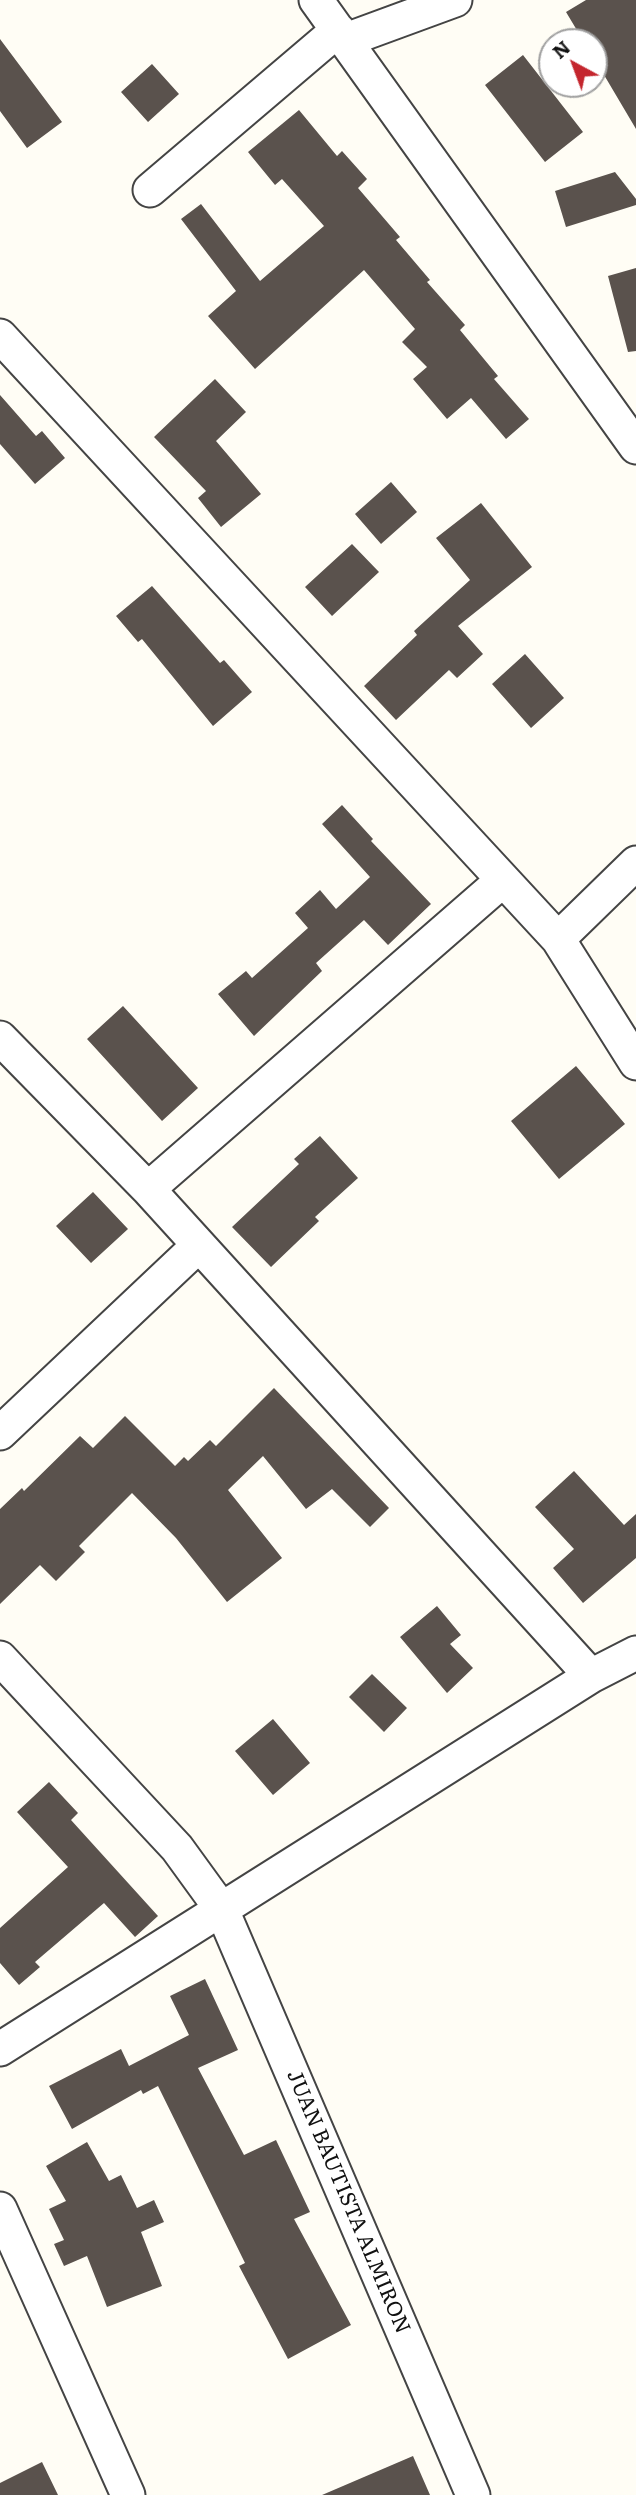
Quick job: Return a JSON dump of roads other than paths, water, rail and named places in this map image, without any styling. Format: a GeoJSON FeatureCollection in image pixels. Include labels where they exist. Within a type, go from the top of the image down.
{"type":"FeatureCollection","features":[{"type":"Feature","properties":{"kind":"street"},"geometry":{"type":"LineString","coordinates":[[316,0],[636,447]]}},
{"type":"Feature","properties":{"kind":"street"},"geometry":{"type":"LineString","coordinates":[[150,190],[342,35],[455,0]]}},
{"type":"Feature","properties":{"kind":"street"},"geometry":{"type":"LineString","coordinates":[[0,336],[558,939],[636,1063]]}},
{"type":"Feature","properties":{"kind":"street"},"geometry":{"type":"LineString","coordinates":[[558,939],[636,863]]}},
{"type":"Feature","properties":{"kind":"street"},"geometry":{"type":"LineString","coordinates":[[148,1189],[503,880]]}},
{"type":"Feature","properties":{"kind":"street"},"geometry":{"type":"LineString","coordinates":[[0,1038],[200,1245],[591,1676]]}},
{"type":"Feature","properties":{"kind":"street"},"geometry":{"type":"LineString","coordinates":[[0,1433],[200,1245]]}},
{"type":"Feature","properties":{"kind":"street"},"geometry":{"type":"LineString","coordinates":[[0,2049],[591,1676],[636,1653]]}},
{"type":"Feature","properties":{"kind":"street","name":"JUAN BAUTISTA ALMIRON"},"geometry":{"type":"LineString","coordinates":[[0,1658],[177,1849],[222,1910],[473,2495]]}},
{"type":"Feature","properties":{"kind":"street"},"geometry":{"type":"LineString","coordinates":[[0,2209],[128,2495]]}}]}
